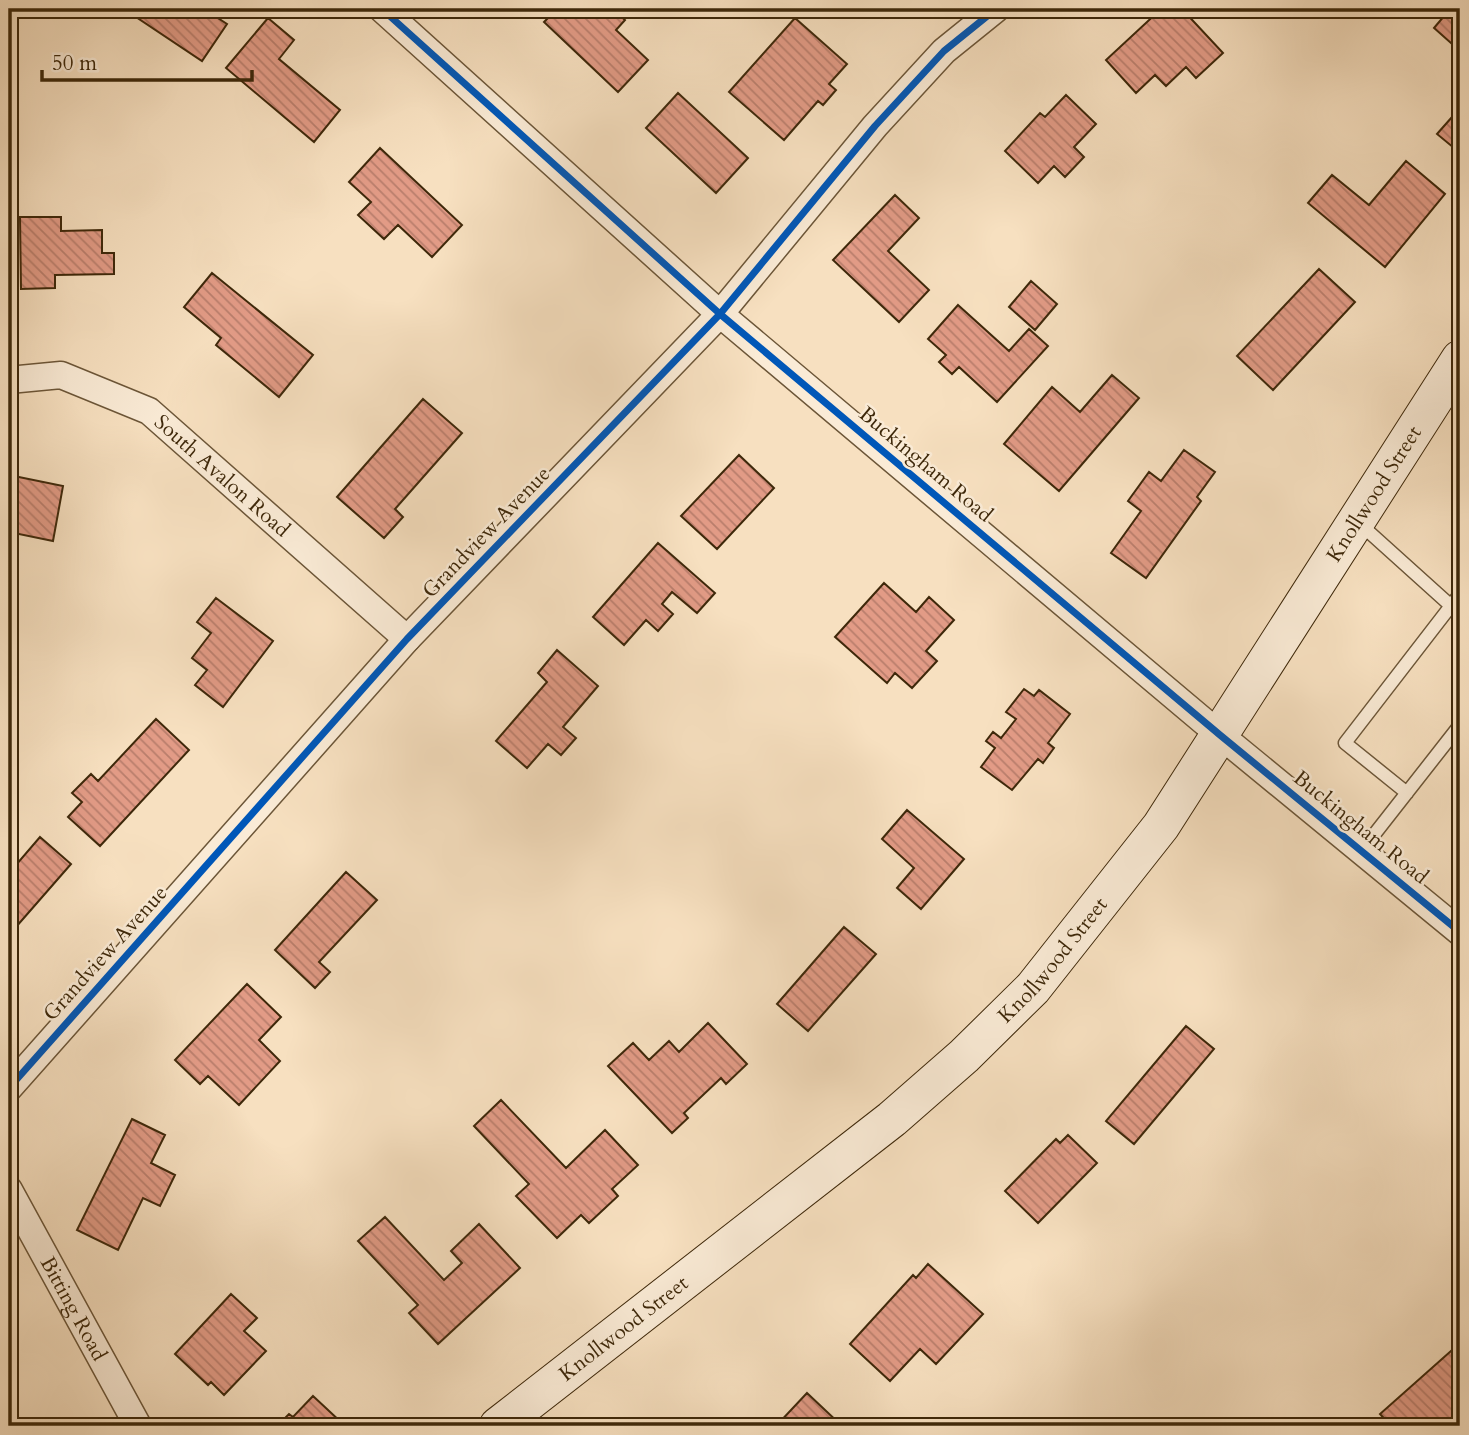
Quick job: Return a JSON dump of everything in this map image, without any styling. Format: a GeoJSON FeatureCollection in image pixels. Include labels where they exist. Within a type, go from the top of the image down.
{"type":"FeatureCollection","features":[{"type":"Feature","properties":{"kind":"main road","name":"Knollwood Street"},"geometry":{"type":"LineString","coordinates":[[498,1426],[892,1119],[964,1056],[1033,988],[1161,826],[1356,521],[1457,373]]}},
{"type":"Feature","properties":{"kind":"street","name":"Buckingham Road"},"geometry":{"type":"LineString","coordinates":[[382,9],[720,314],[1220,735],[1460,932]]}},
{"type":"Feature","properties":{"kind":"street","name":"Grandview Avenue"},"geometry":{"type":"LineString","coordinates":[[9,1088],[407,639],[720,314],[875,126],[944,51],[996,9]]}},
{"type":"Feature","properties":{"kind":"street","name":"South Avalon Road"},"geometry":{"type":"LineString","coordinates":[[9,380],[61,375],[149,411],[407,639]]}},
{"type":"Feature","properties":{"kind":"street","name":"Bitting Road"},"geometry":{"type":"LineString","coordinates":[[9,1190],[138,1426]]}},
{"type":"Feature","properties":{"kind":"lane"},"geometry":{"type":"LineString","coordinates":[[1356,521],[1456,610]]}},
{"type":"Feature","properties":{"kind":"lane"},"geometry":{"type":"LineString","coordinates":[[1407,793],[1345,743],[1456,610],[1460,594]]}},
{"type":"Feature","properties":{"kind":"lane"},"geometry":{"type":"LineString","coordinates":[[1362,850],[1460,725]]}},
{"type":"Feature","properties":{"kind":"building"},"geometry":{"type":"Polygon","coordinates":[[[124,9],[204,9],[227,24],[202,61],[124,9]]]}},
{"type":"Feature","properties":{"kind":"building"},"geometry":{"type":"Polygon","coordinates":[[[557,9],[613,9],[625,20],[616,30],[648,60],[618,92],[544,22],[557,9]]]}},
{"type":"Feature","properties":{"kind":"building"},"geometry":{"type":"Polygon","coordinates":[[[1161,9],[1182,9],[1223,53],[1196,78],[1186,67],[1166,86],[1155,75],[1136,93],[1106,60],[1161,9]]]}},
{"type":"Feature","properties":{"kind":"building"},"geometry":{"type":"Polygon","coordinates":[[[1450,9],[1460,9],[1460,51],[1434,28],[1450,9]]]}},
{"type":"Feature","properties":{"kind":"building"},"geometry":{"type":"Polygon","coordinates":[[[268,18],[294,40],[279,59],[340,110],[314,142],[226,68],[268,18]]]}},
{"type":"Feature","properties":{"kind":"building"},"geometry":{"type":"Polygon","coordinates":[[[795,18],[847,64],[829,84],[836,90],[823,105],[818,101],[784,140],[729,92],[795,18]]]}},
{"type":"Feature","properties":{"kind":"building"},"geometry":{"type":"Polygon","coordinates":[[[678,93],[748,158],[716,193],[646,128],[678,93]]]}},
{"type":"Feature","properties":{"kind":"building"},"geometry":{"type":"Polygon","coordinates":[[[1066,95],[1096,124],[1074,147],[1084,157],[1065,177],[1054,166],[1038,183],[1005,151],[1040,113],[1045,117],[1066,95]]]}},
{"type":"Feature","properties":{"kind":"building"},"geometry":{"type":"Polygon","coordinates":[[[1460,108],[1460,153],[1437,134],[1460,108]]]}},
{"type":"Feature","properties":{"kind":"building"},"geometry":{"type":"Polygon","coordinates":[[[380,148],[462,225],[432,257],[398,225],[384,239],[358,215],[371,202],[349,182],[380,148]]]}},
{"type":"Feature","properties":{"kind":"building"},"geometry":{"type":"Polygon","coordinates":[[[1406,161],[1445,194],[1385,267],[1308,203],[1332,175],[1369,205],[1406,161]]]}},
{"type":"Feature","properties":{"kind":"building"},"geometry":{"type":"Polygon","coordinates":[[[895,195],[919,218],[888,251],[929,290],[899,322],[833,260],[895,195]]]}},
{"type":"Feature","properties":{"kind":"building"},"geometry":{"type":"Polygon","coordinates":[[[20,217],[61,217],[61,231],[102,230],[102,253],[114,253],[114,274],[55,275],[55,288],[21,289],[20,217]]]}},
{"type":"Feature","properties":{"kind":"building"},"geometry":{"type":"Polygon","coordinates":[[[1319,269],[1355,302],[1273,390],[1237,356],[1319,269]]]}},
{"type":"Feature","properties":{"kind":"building"},"geometry":{"type":"Polygon","coordinates":[[[212,273],[313,355],[279,397],[216,345],[221,338],[184,307],[212,273]]]}},
{"type":"Feature","properties":{"kind":"building"},"geometry":{"type":"Polygon","coordinates":[[[1031,281],[1057,304],[1035,330],[1009,307],[1031,281]]]}},
{"type":"Feature","properties":{"kind":"building"},"geometry":{"type":"Polygon","coordinates":[[[958,305],[1009,351],[1029,329],[1048,346],[997,402],[959,367],[952,374],[939,362],[946,355],[928,339],[958,305]]]}},
{"type":"Feature","properties":{"kind":"building"},"geometry":{"type":"Polygon","coordinates":[[[1112,375],[1139,398],[1059,491],[1004,444],[1052,387],[1080,412],[1112,375]]]}},
{"type":"Feature","properties":{"kind":"building"},"geometry":{"type":"Polygon","coordinates":[[[423,399],[462,433],[395,509],[403,517],[384,538],[337,497],[423,399]]]}},
{"type":"Feature","properties":{"kind":"building"},"geometry":{"type":"Polygon","coordinates":[[[1184,450],[1215,472],[1197,497],[1201,501],[1146,578],[1111,553],[1141,511],[1128,501],[1149,472],[1161,481],[1184,450]]]}},
{"type":"Feature","properties":{"kind":"building"},"geometry":{"type":"Polygon","coordinates":[[[739,455],[774,488],[717,549],[681,516],[739,455]]]}},
{"type":"Feature","properties":{"kind":"building"},"geometry":{"type":"Polygon","coordinates":[[[9,475],[63,486],[53,541],[9,532],[9,475]]]}},
{"type":"Feature","properties":{"kind":"building"},"geometry":{"type":"Polygon","coordinates":[[[658,543],[715,593],[697,613],[672,592],[662,604],[673,614],[658,631],[646,620],[624,645],[593,617],[658,543]]]}},
{"type":"Feature","properties":{"kind":"building"},"geometry":{"type":"Polygon","coordinates":[[[884,583],[916,612],[929,597],[954,620],[926,651],[937,661],[912,688],[895,673],[887,683],[835,637],[884,583]]]}},
{"type":"Feature","properties":{"kind":"building"},"geometry":{"type":"Polygon","coordinates":[[[216,598],[273,641],[223,707],[195,685],[207,670],[192,658],[211,633],[197,622],[216,598]]]}},
{"type":"Feature","properties":{"kind":"building"},"geometry":{"type":"Polygon","coordinates":[[[557,650],[598,686],[563,727],[576,738],[561,755],[548,744],[527,768],[496,741],[547,682],[538,673],[557,650]]]}},
{"type":"Feature","properties":{"kind":"building"},"geometry":{"type":"Polygon","coordinates":[[[1024,689],[1034,696],[1039,690],[1070,714],[1048,743],[1054,748],[1043,763],[1038,759],[1012,790],[981,767],[995,748],[986,741],[993,732],[1001,738],[1016,719],[1006,712],[1024,689]]]}},
{"type":"Feature","properties":{"kind":"building"},"geometry":{"type":"Polygon","coordinates":[[[156,719],[189,750],[100,846],[68,817],[82,802],[72,793],[91,774],[98,781],[156,719]]]}},
{"type":"Feature","properties":{"kind":"building"},"geometry":{"type":"Polygon","coordinates":[[[907,810],[964,859],[921,909],[897,888],[914,868],[882,839],[907,810]]]}},
{"type":"Feature","properties":{"kind":"building"},"geometry":{"type":"Polygon","coordinates":[[[40,837],[71,864],[9,935],[9,873],[40,837]]]}},
{"type":"Feature","properties":{"kind":"building"},"geometry":{"type":"Polygon","coordinates":[[[346,872],[377,900],[319,962],[330,972],[315,988],[275,950],[346,872]]]}},
{"type":"Feature","properties":{"kind":"building"},"geometry":{"type":"Polygon","coordinates":[[[844,927],[876,954],[808,1031],[777,1004],[844,927]]]}},
{"type":"Feature","properties":{"kind":"building"},"geometry":{"type":"Polygon","coordinates":[[[247,984],[281,1017],[259,1040],[280,1061],[239,1105],[208,1076],[200,1084],[175,1060],[247,984]]]}},
{"type":"Feature","properties":{"kind":"building"},"geometry":{"type":"Polygon","coordinates":[[[708,1023],[747,1064],[726,1084],[721,1078],[684,1113],[688,1118],[672,1133],[608,1066],[633,1043],[649,1060],[669,1041],[679,1052],[708,1023]]]}},
{"type":"Feature","properties":{"kind":"building"},"geometry":{"type":"Polygon","coordinates":[[[1186,1026],[1214,1049],[1134,1144],[1106,1121],[1186,1026]]]}},
{"type":"Feature","properties":{"kind":"building"},"geometry":{"type":"Polygon","coordinates":[[[501,1100],[566,1168],[605,1130],[638,1165],[612,1189],[618,1196],[589,1223],[581,1215],[557,1238],[516,1196],[529,1184],[474,1126],[501,1100]]]}},
{"type":"Feature","properties":{"kind":"building"},"geometry":{"type":"Polygon","coordinates":[[[132,1119],[165,1135],[151,1163],[175,1175],[160,1206],[143,1198],[118,1250],[77,1230],[132,1119]]]}},
{"type":"Feature","properties":{"kind":"building"},"geometry":{"type":"Polygon","coordinates":[[[1068,1135],[1097,1163],[1038,1223],[1005,1191],[1056,1139],[1060,1143],[1068,1135]]]}},
{"type":"Feature","properties":{"kind":"building"},"geometry":{"type":"Polygon","coordinates":[[[385,1217],[444,1280],[462,1263],[451,1251],[479,1224],[520,1268],[438,1344],[409,1313],[418,1305],[358,1241],[385,1217]]]}},
{"type":"Feature","properties":{"kind":"building"},"geometry":{"type":"Polygon","coordinates":[[[928,1264],[983,1314],[936,1364],[920,1349],[890,1381],[850,1344],[913,1275],[916,1278],[928,1264]]]}},
{"type":"Feature","properties":{"kind":"building"},"geometry":{"type":"Polygon","coordinates":[[[231,1294],[257,1318],[244,1331],[266,1351],[224,1395],[211,1382],[208,1385],[175,1354],[231,1294]]]}},
{"type":"Feature","properties":{"kind":"building"},"geometry":{"type":"Polygon","coordinates":[[[1460,1343],[1460,1410],[1442,1426],[1391,1426],[1380,1414],[1460,1343]]]}},
{"type":"Feature","properties":{"kind":"building"},"geometry":{"type":"Polygon","coordinates":[[[807,1393],[842,1426],[776,1426],[807,1393]]]}},
{"type":"Feature","properties":{"kind":"building"},"geometry":{"type":"Polygon","coordinates":[[[313,1396],[342,1423],[339,1426],[277,1426],[289,1414],[293,1417],[313,1396]]]}},
{"type":"Feature","properties":{"kind":"cycle path"},"geometry":{"type":"LineString","coordinates":[[382,9],[720,314],[1220,735],[1460,932]]}},
{"type":"Feature","properties":{"kind":"cycle path"},"geometry":{"type":"LineString","coordinates":[[9,1088],[407,639],[720,314],[875,126],[944,51],[996,9]]}}]}
